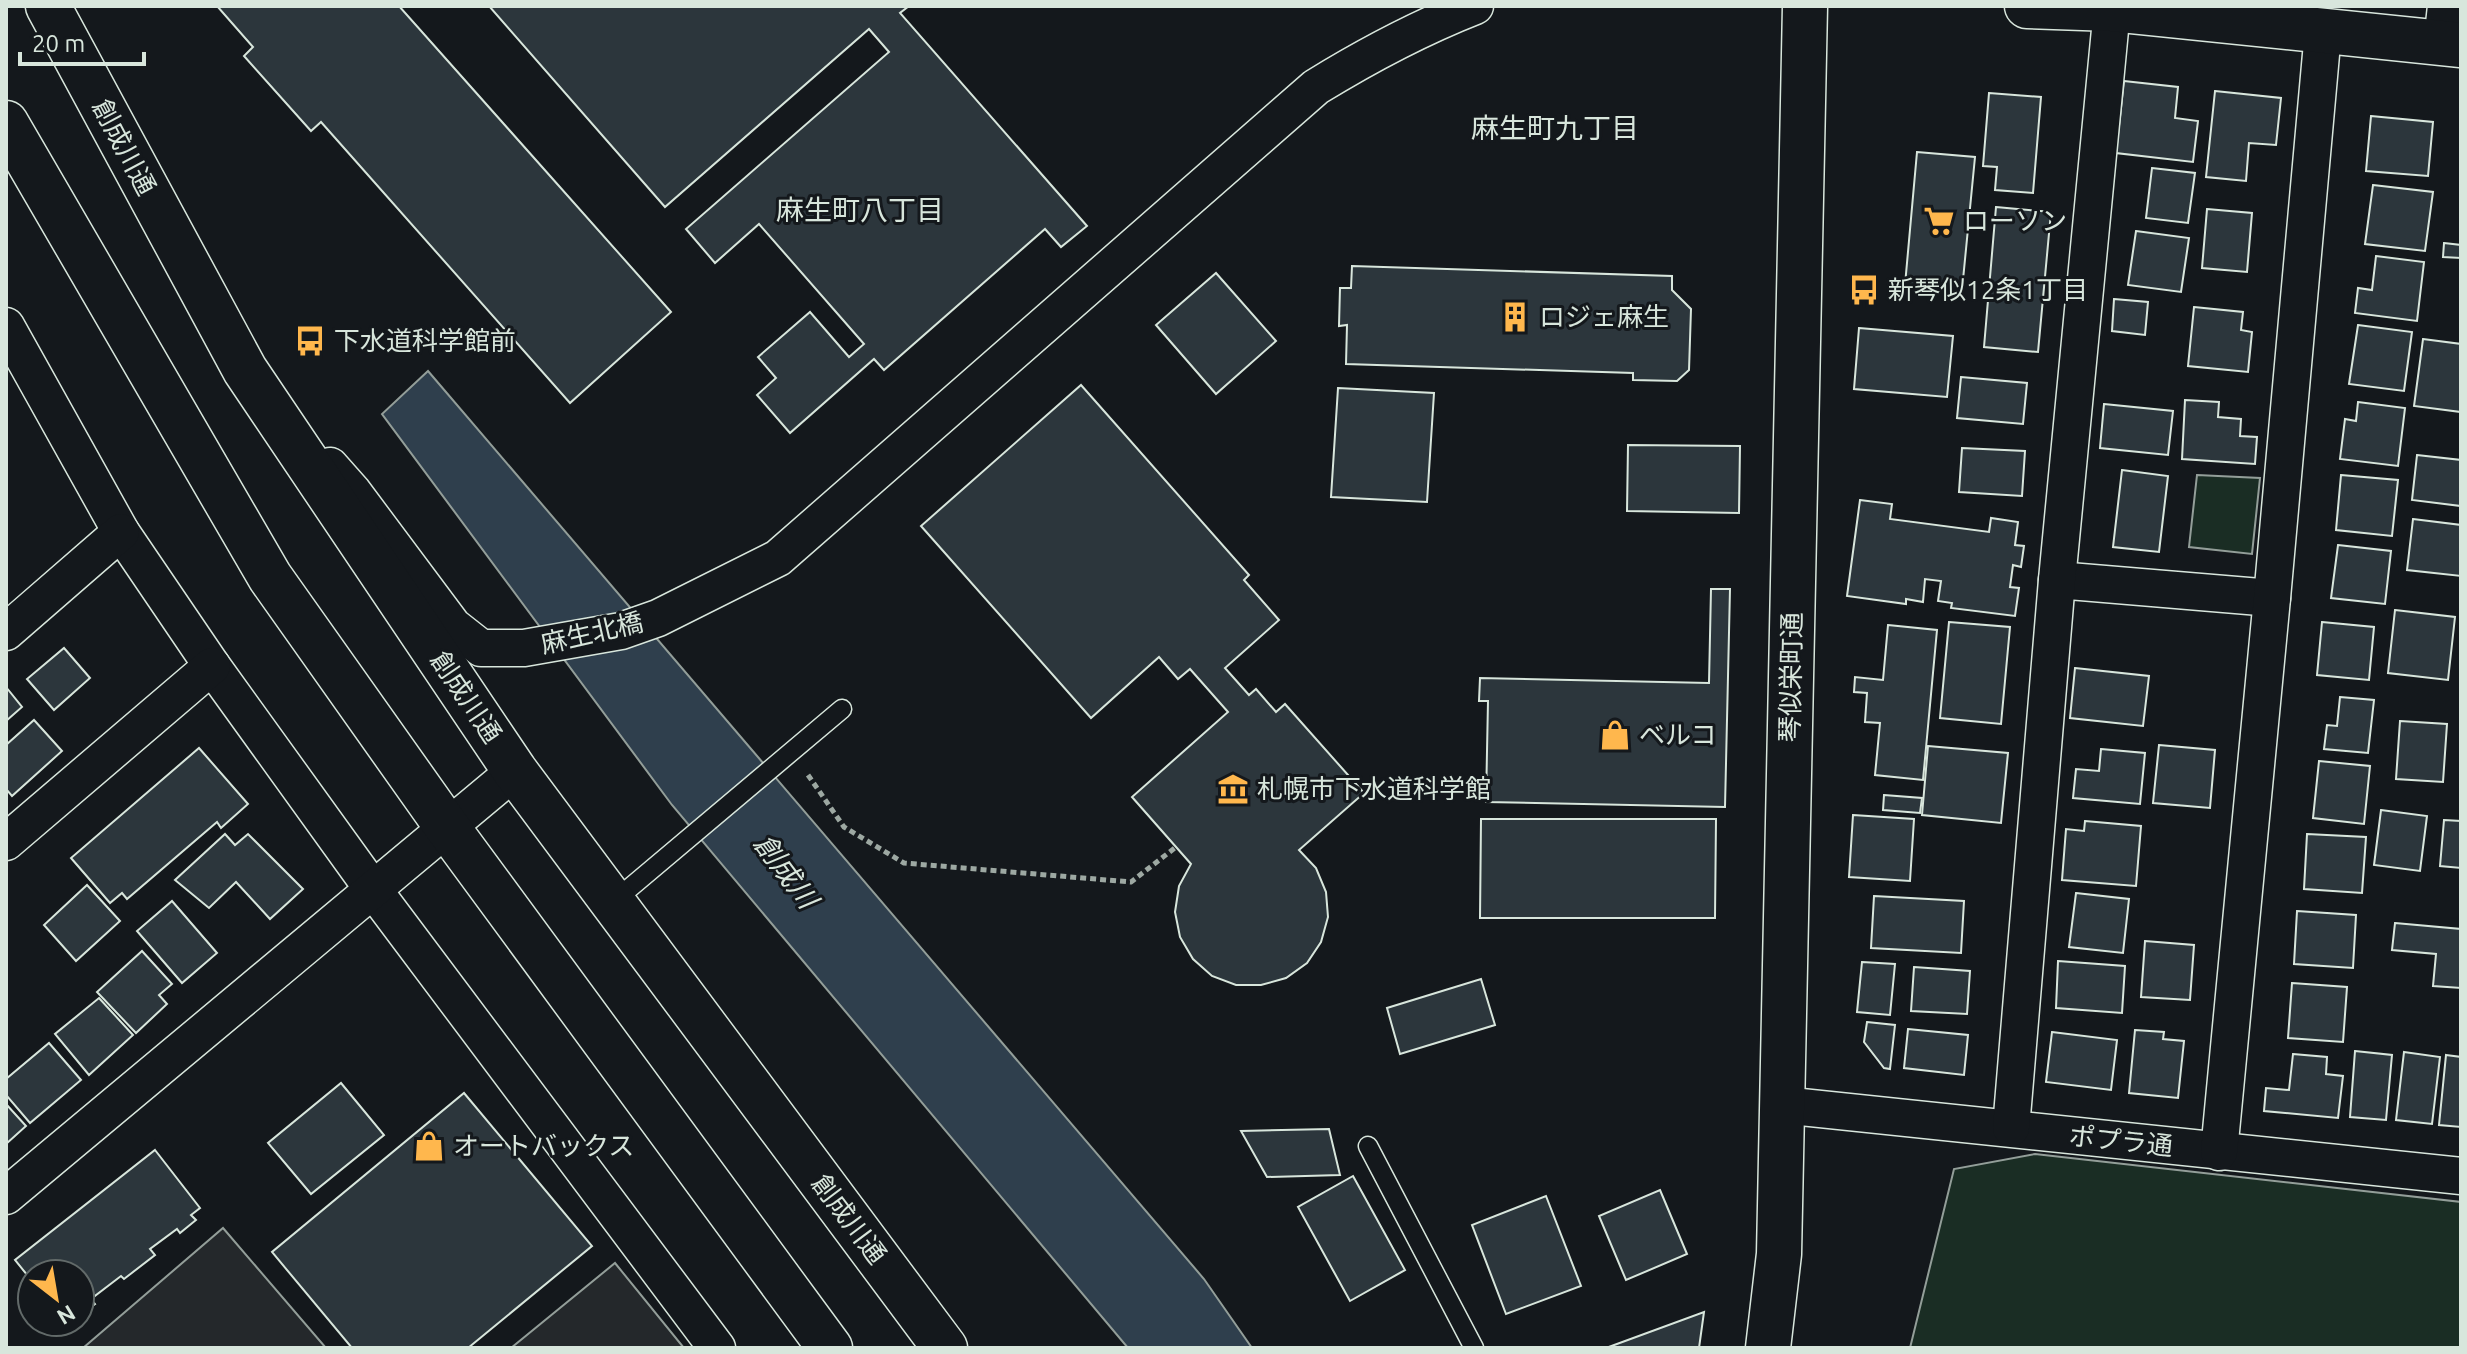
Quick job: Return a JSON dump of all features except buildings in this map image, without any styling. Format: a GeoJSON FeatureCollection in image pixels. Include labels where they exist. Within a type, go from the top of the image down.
{"type":"FeatureCollection","features":[{"type":"Feature","properties":{"kind":"main road","name":"創成川通"},"geometry":{"type":"LineString","coordinates":[[48,6],[245,370],[515,771],[935,1344]]}},
{"type":"Feature","properties":{"kind":"main road","name":"琴似栄町通"},"geometry":{"type":"LineString","coordinates":[[1768,1348],[1779,1254],[1805,6]]}},
{"type":"Feature","properties":{"kind":"main road"},"geometry":{"type":"LineString","coordinates":[[2027,6],[2112,9],[2323,32],[2450,31]]}},
{"type":"Feature","properties":{"kind":"main road"},"geometry":{"type":"LineString","coordinates":[[6,123],[270,577],[447,827],[830,1348]]}},
{"type":"Feature","properties":{"kind":"street","name":"麻生北橋"},"geometry":{"type":"LineString","coordinates":[[245,370],[353,492],[453,626],[481,648],[524,648],[621,631],[658,618],[778,558],[1316,87],[1373,52],[1475,6]]}},
{"type":"Feature","properties":{"kind":"street"},"geometry":{"type":"LineString","coordinates":[[2011,1128],[2057,580],[2112,9]]}},
{"type":"Feature","properties":{"kind":"street"},"geometry":{"type":"LineString","coordinates":[[2219,1152],[2323,32]]}},
{"type":"Feature","properties":{"kind":"street"},"geometry":{"type":"LineString","coordinates":[[6,326],[121,532],[212,666],[372,888],[717,1348]]}},
{"type":"Feature","properties":{"kind":"street"},"geometry":{"type":"LineString","coordinates":[[6,632],[121,532]]}},
{"type":"Feature","properties":{"kind":"street"},"geometry":{"type":"LineString","coordinates":[[2057,580],[2272,598]]}},
{"type":"Feature","properties":{"kind":"street"},"geometry":{"type":"LineString","coordinates":[[6,842],[212,666]]}},
{"type":"Feature","properties":{"kind":"street"},"geometry":{"type":"LineString","coordinates":[[6,1196],[515,771]]}},
{"type":"Feature","properties":{"kind":"street","name":"ポプラ通"},"geometry":{"type":"LineString","coordinates":[[1782,1105],[2461,1176]]}},
{"type":"Feature","properties":{"kind":"lane"},"geometry":{"type":"LineString","coordinates":[[613,902],[842,709]]}},
{"type":"Feature","properties":{"kind":"lane"},"geometry":{"type":"LineString","coordinates":[[1368,1146],[1474,1348]]}},
{"type":"Feature","properties":{"kind":"path"},"geometry":{"type":"LineString","coordinates":[[802,768],[844,827],[904,863],[1131,882],[1176,847]]}},
{"type":"Feature","properties":{"kind":"green space"},"geometry":{"type":"Polygon","coordinates":[[[2197,475],[2260,478],[2252,554],[2189,547],[2197,475]]]}},
{"type":"Feature","properties":{"kind":"green space"},"geometry":{"type":"Polygon","coordinates":[[[2035,1154],[2461,1202],[2461,1348],[1910,1348],[1954,1169],[2035,1154]]]}},
{"type":"Feature","properties":{"kind":"shaded area"},"geometry":{"type":"Polygon","coordinates":[[[223,1228],[326,1348],[83,1348],[223,1228]]]}},
{"type":"Feature","properties":{"kind":"shaded area"},"geometry":{"type":"Polygon","coordinates":[[[615,1263],[684,1348],[511,1348],[615,1263]]]}},
{"type":"Feature","properties":{"kind":"water","name":"創成川"},"geometry":{"type":"Polygon","coordinates":[[[428,371],[1204,1279],[1252,1348],[1128,1348],[672,805],[382,414],[428,371]]]}},
{"type":"Feature","properties":{"kind":"place","name":"ローソン"},"geometry":{"type":"Point","coordinates":[1939,221]}},
{"type":"Feature","properties":{"kind":"place","name":"新琴似12条1丁目"},"geometry":{"type":"Point","coordinates":[1864,290]}},
{"type":"Feature","properties":{"kind":"place","name":"ロジェ麻生"},"geometry":{"type":"Point","coordinates":[1515,317]}},
{"type":"Feature","properties":{"kind":"place","name":"下水道科学館前"},"geometry":{"type":"Point","coordinates":[310,341]}},
{"type":"Feature","properties":{"kind":"place","name":"ベルコ"},"geometry":{"type":"Point","coordinates":[1615,735]}},
{"type":"Feature","properties":{"kind":"place","name":"札幌市下水道科学館"},"geometry":{"type":"Point","coordinates":[1233,789]}},
{"type":"Feature","properties":{"kind":"place","name":"オートバックス"},"geometry":{"type":"Point","coordinates":[429,1146]}},
{"type":"Feature","properties":{"kind":"district","name":"麻生町九丁目"},"geometry":{"type":"Point","coordinates":[1555,128]}},
{"type":"Feature","properties":{"kind":"district","name":"麻生町八丁目"},"geometry":{"type":"Point","coordinates":[860,210]}}]}
